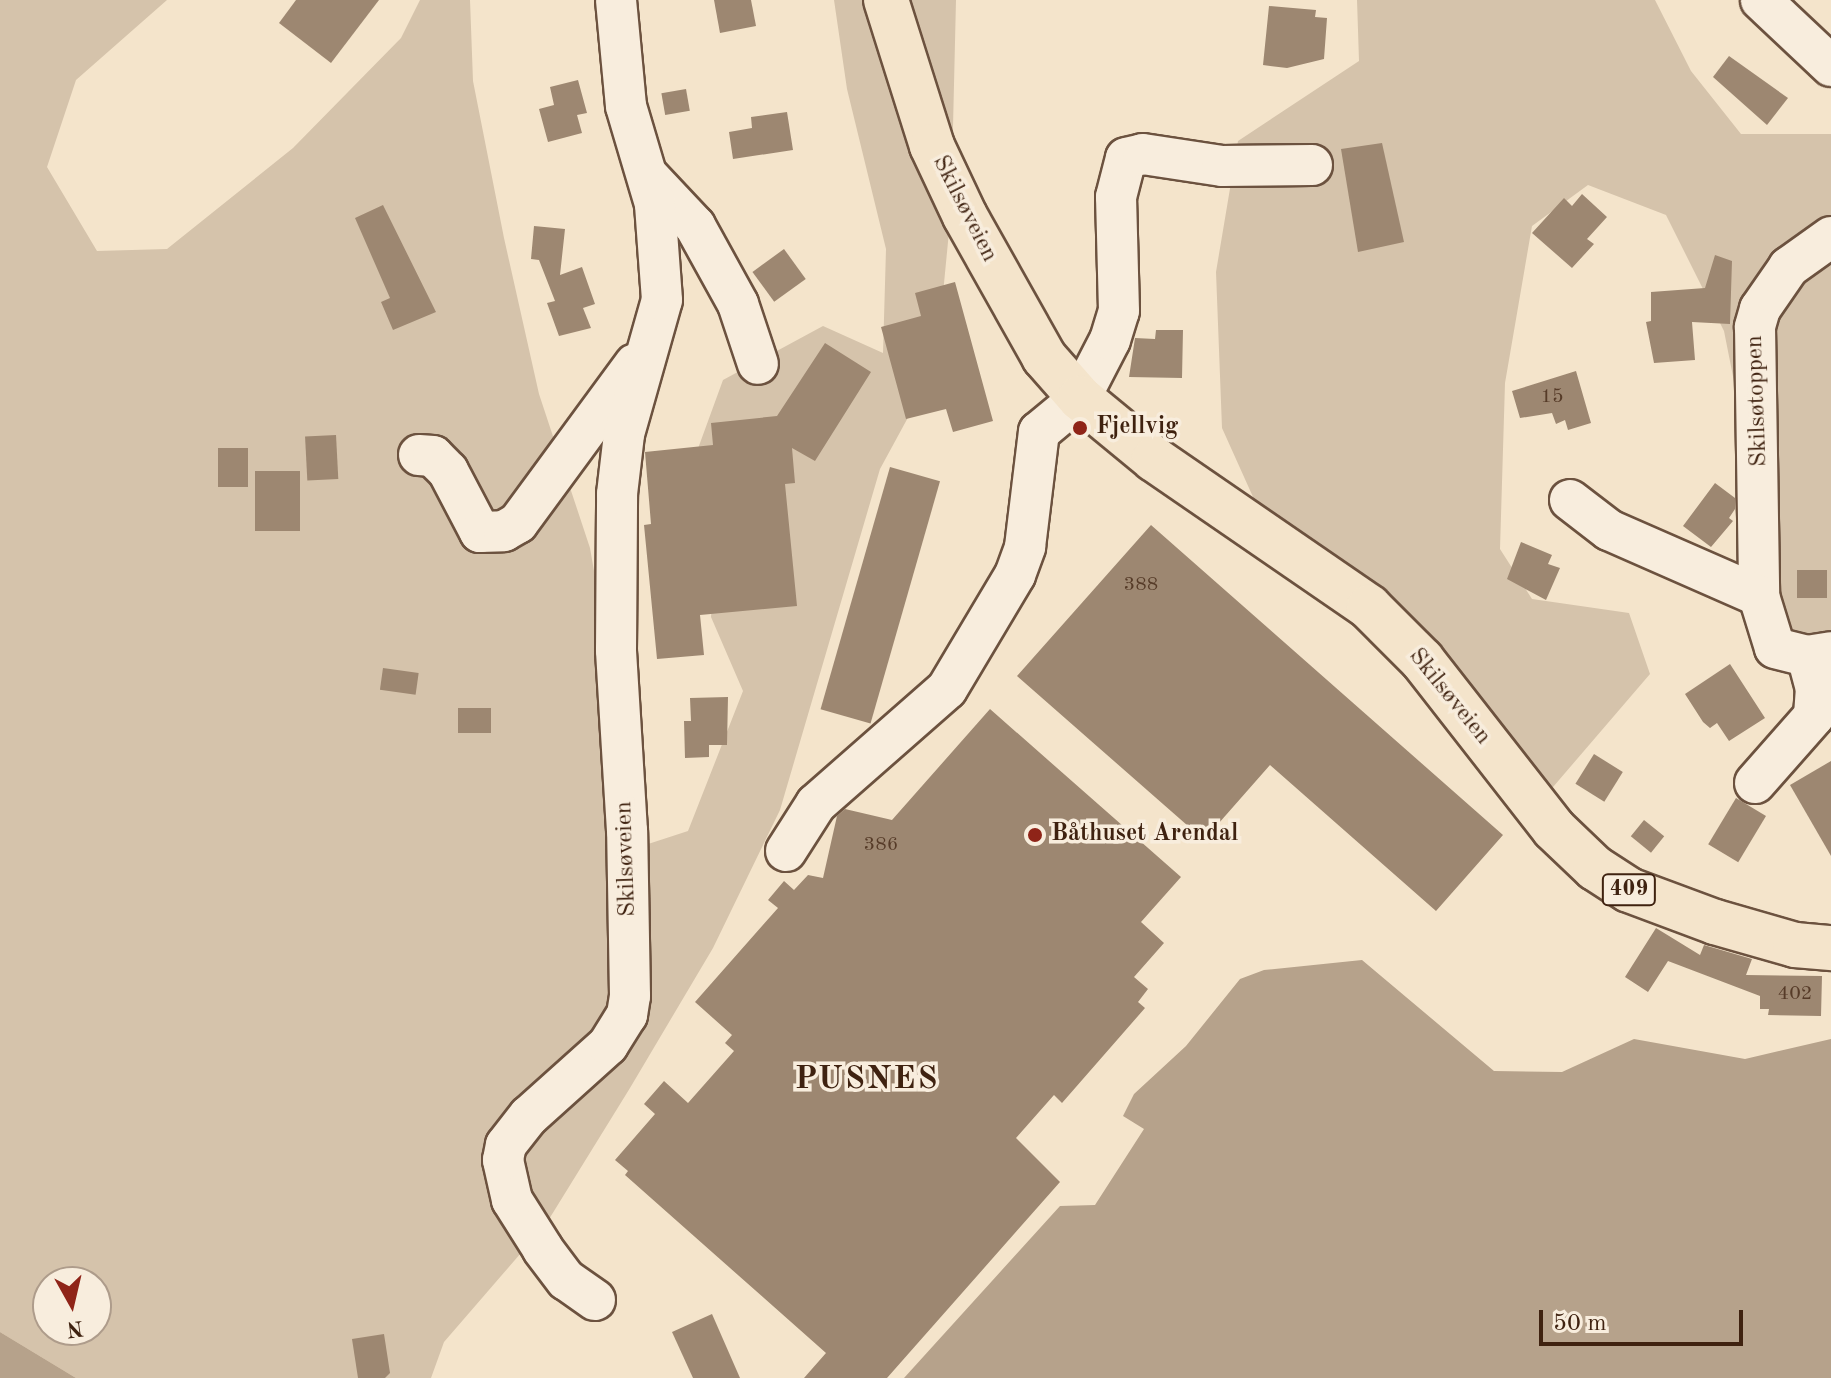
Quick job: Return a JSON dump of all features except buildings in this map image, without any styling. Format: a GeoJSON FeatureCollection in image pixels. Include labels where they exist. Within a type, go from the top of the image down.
{"type":"FeatureCollection","features":[{"type":"Feature","properties":{"kind":"main road","name":"Skilsøveien"},"geometry":{"type":"LineString","coordinates":[[886,0],[932,146],[965,216],[1044,357],[1080,398],[1154,459],[1369,607],[1422,660],[1554,829],[1595,868],[1629,890],[1715,922],[1795,945],[1831,948]]}},
{"type":"Feature","properties":{"kind":"street","name":"Skilsøveien"},"geometry":{"type":"LineString","coordinates":[[595,1300],[566,1280],[543,1249],[512,1200],[503,1160],[506,1145],[529,1116],[583,1071],[627,1015],[627,831],[616,650],[617,494],[624,434],[662,300],[648,176],[626,106],[616,0]]}},
{"type":"Feature","properties":{"kind":"street"},"geometry":{"type":"LineString","coordinates":[[1761,0],[1831,66]]}},
{"type":"Feature","properties":{"kind":"street"},"geometry":{"type":"LineString","coordinates":[[786,851],[816,804],[920,716],[973,651],[1025,547],[1039,432],[1080,398],[1110,340],[1119,311],[1116,197],[1126,158],[1143,154],[1222,166],[1312,165]]}},
{"type":"Feature","properties":{"kind":"street","name":"Skilsøveien"},"geometry":{"type":"LineString","coordinates":[[648,176],[695,226],[738,304],[758,364]]}},
{"type":"Feature","properties":{"kind":"street","name":"Skilsøtoppen"},"geometry":{"type":"LineString","coordinates":[[1755,783],[1814,716],[1823,648],[1775,648],[1759,596],[1755,327],[1760,309],[1789,267],[1831,237]]}},
{"type":"Feature","properties":{"kind":"street","name":"Skilsøveien"},"geometry":{"type":"LineString","coordinates":[[419,455],[433,456],[448,471],[480,532],[504,531],[518,523],[651,341]]}},
{"type":"Feature","properties":{"kind":"street"},"geometry":{"type":"LineString","coordinates":[[1570,500],[1609,530],[1759,596]]}},
{"type":"Feature","properties":{"kind":"shaded area"},"geometry":{"type":"Polygon","coordinates":[[[0,0],[167,0],[76,80],[47,167],[97,251],[167,249],[293,148],[401,38],[420,0],[470,0],[473,81],[504,238],[539,394],[590,548],[642,846],[688,831],[743,691],[711,617],[714,576],[696,454],[723,380],[823,326],[883,353],[886,249],[847,89],[834,0],[956,0],[951,211],[936,366],[880,469],[780,810],[713,948],[546,1224],[444,1342],[431,1378],[76,1378],[0,1332],[0,0]]]}},
{"type":"Feature","properties":{"kind":"shaded area"},"geometry":{"type":"Polygon","coordinates":[[[1357,0],[1655,0],[1691,71],[1741,134],[1831,134],[1831,656],[1787,649],[1724,331],[1666,215],[1588,185],[1532,226],[1505,383],[1500,549],[1532,599],[1629,613],[1650,674],[1529,815],[1503,776],[1276,548],[1222,428],[1216,272],[1238,141],[1359,61],[1357,0]]]}},
{"type":"Feature","properties":{"kind":"shaded area"},"geometry":{"type":"Polygon","coordinates":[[[1362,960],[1494,1071],[1562,1072],[1634,1039],[1745,1059],[1831,1039],[1831,1378],[904,1378],[1060,1206],[1095,1205],[1144,1129],[1123,1116],[1134,1094],[1186,1046],[1240,979],[1264,970],[1362,960]]]}},
{"type":"Feature","properties":{"kind":"shaded area"},"geometry":{"type":"Polygon","coordinates":[[[0,1332],[76,1378],[0,1378],[0,1332]]]}},
{"type":"Feature","properties":{"kind":"place","name":"Fjellvig"},"geometry":{"type":"Point","coordinates":[1080,428]}},
{"type":"Feature","properties":{"kind":"place","name":"Båthuset Arendal"},"geometry":{"type":"Point","coordinates":[1035,835]}},
{"type":"Feature","properties":{"kind":"district","name":"PUSNES"},"geometry":{"type":"Point","coordinates":[867,1080]}}]}
